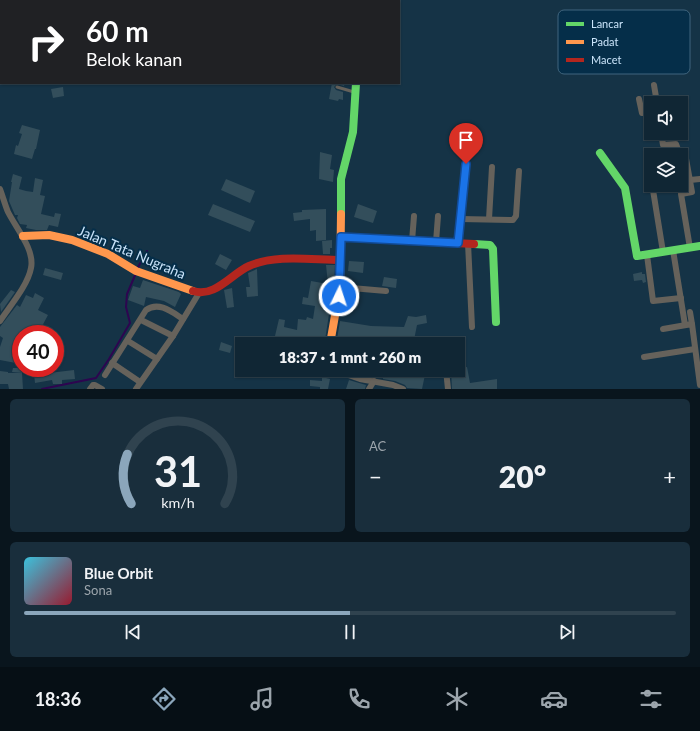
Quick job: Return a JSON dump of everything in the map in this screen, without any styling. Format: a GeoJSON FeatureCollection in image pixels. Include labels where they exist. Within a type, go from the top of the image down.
{"type":"FeatureCollection","features":[{"type":"Feature","properties":{"kind":"street"},"geometry":{"type":"LineString","coordinates":[[331,337],[340,287],[341,179],[353,132],[356,84]]}},
{"type":"Feature","properties":{"kind":"street"},"geometry":{"type":"LineString","coordinates":[[654,85],[656,96]]}},
{"type":"Feature","properties":{"kind":"street"},"geometry":{"type":"LineString","coordinates":[[640,99],[642,113],[644,113]]}},
{"type":"Feature","properties":{"kind":"street"},"geometry":{"type":"LineString","coordinates":[[663,140],[663,145],[676,144],[677,148]]}},
{"type":"Feature","properties":{"kind":"street"},"geometry":{"type":"LineString","coordinates":[[600,153],[625,188],[637,256],[700,246]]}},
{"type":"Feature","properties":{"kind":"street"},"geometry":{"type":"LineString","coordinates":[[458,243],[466,164]]}},
{"type":"Feature","properties":{"kind":"street"},"geometry":{"type":"LineString","coordinates":[[489,219],[492,167]]}},
{"type":"Feature","properties":{"kind":"street"},"geometry":{"type":"LineString","coordinates":[[688,169],[692,192],[681,194],[690,248]]}},
{"type":"Feature","properties":{"kind":"street"},"geometry":{"type":"LineString","coordinates":[[461,219],[513,220],[515,218],[519,172]]}},
{"type":"Feature","properties":{"kind":"street"},"geometry":{"type":"LineString","coordinates":[[690,180],[700,179]]}},
{"type":"Feature","properties":{"kind":"street"},"geometry":{"type":"LineString","coordinates":[[0,189],[8,212],[30,253],[32,266],[26,282],[0,321]]}},
{"type":"Feature","properties":{"kind":"street"},"geometry":{"type":"LineString","coordinates":[[653,192],[663,252]]}},
{"type":"Feature","properties":{"kind":"street"},"geometry":{"type":"LineString","coordinates":[[412,240],[414,216]]}},
{"type":"Feature","properties":{"kind":"street"},"geometry":{"type":"LineString","coordinates":[[436,242],[438,216]]}},
{"type":"Feature","properties":{"kind":"street","name":"Jalan Tata Nugraha"},"geometry":{"type":"LineString","coordinates":[[22,236],[40,234],[60,237],[108,254],[138,271],[192,292],[200,293],[213,290],[239,271],[266,260],[341,260]]}},
{"type":"Feature","properties":{"kind":"street"},"geometry":{"type":"LineString","coordinates":[[341,237],[490,245],[493,249],[496,322]]}},
{"type":"Feature","properties":{"kind":"street"},"geometry":{"type":"LineString","coordinates":[[468,244],[472,328]]}},
{"type":"Feature","properties":{"kind":"street"},"geometry":{"type":"LineString","coordinates":[[673,250],[680,298],[697,352],[700,385]]}},
{"type":"Feature","properties":{"kind":"street"},"geometry":{"type":"LineString","coordinates":[[647,255],[653,301],[680,298]]}},
{"type":"Feature","properties":{"kind":"street"},"geometry":{"type":"LineString","coordinates":[[340,287],[386,291]]}},
{"type":"Feature","properties":{"kind":"street"},"geometry":{"type":"LineString","coordinates":[[136,389],[200,293]]}},
{"type":"Feature","properties":{"kind":"street"},"geometry":{"type":"LineString","coordinates":[[105,375],[146,310],[155,307],[168,309],[183,318]]}},
{"type":"Feature","properties":{"kind":"street"},"geometry":{"type":"LineString","coordinates":[[690,312],[690,326]]}},
{"type":"Feature","properties":{"kind":"street"},"geometry":{"type":"LineString","coordinates":[[141,320],[172,336]]}},
{"type":"Feature","properties":{"kind":"street"},"geometry":{"type":"LineString","coordinates":[[663,329],[700,326]]}},
{"type":"Feature","properties":{"kind":"street"},"geometry":{"type":"LineString","coordinates":[[128,340],[157,359]]}},
{"type":"Feature","properties":{"kind":"street"},"geometry":{"type":"LineString","coordinates":[[644,357],[697,352]]}},
{"type":"Feature","properties":{"kind":"street"},"geometry":{"type":"LineString","coordinates":[[112,363],[140,382]]}},
{"type":"Feature","properties":{"kind":"street"},"geometry":{"type":"LineString","coordinates":[[354,377],[399,386],[403,389]]}},
{"type":"Feature","properties":{"kind":"street"},"geometry":{"type":"LineString","coordinates":[[447,377],[448,389]]}},
{"type":"Feature","properties":{"kind":"street"},"geometry":{"type":"LineString","coordinates":[[369,389],[374,381]]}},
{"type":"Feature","properties":{"kind":"street"},"geometry":{"type":"LineString","coordinates":[[90,389],[93,385],[95,385],[102,389]]}},
{"type":"Feature","properties":{"kind":"lane"},"geometry":{"type":"LineString","coordinates":[[337,87],[355,93]]}},
{"type":"Feature","properties":{"kind":"building"},"geometry":{"type":"Polygon","coordinates":[[[332,84],[337,84],[334,87],[336,90],[343,92],[343,100],[339,99],[338,101],[329,99],[332,84]]]}},
{"type":"Feature","properties":{"kind":"building"},"geometry":{"type":"Polygon","coordinates":[[[63,87],[64,96],[53,98],[51,89],[63,87]]]}},
{"type":"Feature","properties":{"kind":"building"},"geometry":{"type":"Polygon","coordinates":[[[22,125],[40,130],[32,159],[14,154],[16,145],[18,146],[22,134],[19,133],[22,125]]]}},
{"type":"Feature","properties":{"kind":"building"},"geometry":{"type":"Polygon","coordinates":[[[320,152],[332,155],[330,169],[334,170],[333,182],[319,179],[320,152]]]}},
{"type":"Feature","properties":{"kind":"building"},"geometry":{"type":"Polygon","coordinates":[[[13,174],[22,177],[19,189],[26,191],[33,192],[35,178],[43,180],[40,195],[45,196],[41,214],[54,217],[55,213],[61,214],[58,227],[49,225],[47,230],[36,230],[26,228],[27,225],[20,224],[17,218],[18,215],[15,215],[9,201],[13,174]]]}},
{"type":"Feature","properties":{"kind":"building"},"geometry":{"type":"Polygon","coordinates":[[[226,179],[255,191],[250,203],[221,190],[226,179]]]}},
{"type":"Feature","properties":{"kind":"building"},"geometry":{"type":"Polygon","coordinates":[[[213,204],[255,221],[250,232],[208,215],[213,204]]]}},
{"type":"Feature","properties":{"kind":"building"},"geometry":{"type":"Polygon","coordinates":[[[358,204],[377,211],[373,223],[354,217],[358,204]]]}},
{"type":"Feature","properties":{"kind":"building"},"geometry":{"type":"Polygon","coordinates":[[[326,209],[326,240],[316,241],[316,230],[310,231],[310,219],[294,221],[293,213],[302,212],[302,210],[326,209]]]}},
{"type":"Feature","properties":{"kind":"building"},"geometry":{"type":"Polygon","coordinates":[[[332,240],[330,254],[323,254],[322,241],[332,240]]]}},
{"type":"Feature","properties":{"kind":"building"},"geometry":{"type":"Polygon","coordinates":[[[220,254],[232,260],[226,270],[215,264],[220,254]]]}},
{"type":"Feature","properties":{"kind":"building"},"geometry":{"type":"Polygon","coordinates":[[[349,261],[364,262],[363,273],[348,271],[349,261]]]}},
{"type":"Feature","properties":{"kind":"building"},"geometry":{"type":"Polygon","coordinates":[[[326,265],[335,265],[333,294],[325,295],[323,307],[330,307],[325,337],[275,336],[279,319],[285,320],[284,327],[297,330],[298,319],[306,320],[307,317],[313,319],[315,306],[302,304],[303,297],[308,298],[311,281],[328,284],[326,265]]]}},
{"type":"Feature","properties":{"kind":"building"},"geometry":{"type":"Polygon","coordinates":[[[45,268],[63,273],[61,280],[43,275],[45,268]]]}},
{"type":"Feature","properties":{"kind":"building"},"geometry":{"type":"Polygon","coordinates":[[[257,269],[258,296],[247,297],[246,287],[250,287],[248,273],[257,269]]]}},
{"type":"Feature","properties":{"kind":"building"},"geometry":{"type":"Polygon","coordinates":[[[642,272],[642,274],[645,274],[646,282],[643,283],[642,280],[634,281],[633,274],[642,272]]]}},
{"type":"Feature","properties":{"kind":"building"},"geometry":{"type":"Polygon","coordinates":[[[384,277],[397,279],[396,288],[382,286],[384,277]]]}},
{"type":"Feature","properties":{"kind":"building"},"geometry":{"type":"Polygon","coordinates":[[[143,280],[179,292],[181,294],[175,307],[164,301],[146,297],[144,306],[128,300],[133,286],[140,288],[143,280]]]}},
{"type":"Feature","properties":{"kind":"building"},"geometry":{"type":"Polygon","coordinates":[[[232,288],[234,307],[227,308],[224,290],[232,288]]]}},
{"type":"Feature","properties":{"kind":"building"},"geometry":{"type":"Polygon","coordinates":[[[11,290],[15,292],[1,312],[0,304],[11,290]]]}},
{"type":"Feature","properties":{"kind":"building"},"geometry":{"type":"Polygon","coordinates":[[[35,293],[44,298],[38,310],[48,315],[43,325],[12,325],[12,362],[0,360],[0,347],[3,338],[0,336],[0,327],[17,305],[20,307],[26,295],[33,298],[35,293]]]}},
{"type":"Feature","properties":{"kind":"building"},"geometry":{"type":"Polygon","coordinates":[[[426,315],[427,323],[417,325],[415,337],[337,337],[340,321],[371,326],[404,327],[408,316],[416,317],[426,315]]]}},
{"type":"Feature","properties":{"kind":"building"},"geometry":{"type":"Polygon","coordinates":[[[221,342],[232,346],[230,353],[219,350],[221,342]]]}},
{"type":"Feature","properties":{"kind":"building"},"geometry":{"type":"Polygon","coordinates":[[[465,367],[467,367],[470,383],[497,379],[497,389],[452,389],[451,377],[465,377],[465,367]]]}},
{"type":"Feature","properties":{"kind":"building"},"geometry":{"type":"Polygon","coordinates":[[[74,370],[75,379],[62,380],[62,384],[53,384],[52,380],[35,383],[34,377],[64,377],[64,371],[74,370]]]}},
{"type":"Feature","properties":{"kind":"building"},"geometry":{"type":"Polygon","coordinates":[[[0,371],[8,372],[12,373],[12,377],[22,377],[23,389],[9,389],[8,384],[0,384],[0,371]]]}},
{"type":"Feature","properties":{"kind":"building"},"geometry":{"type":"Polygon","coordinates":[[[322,377],[330,379],[328,389],[320,389],[320,387],[310,386],[310,380],[322,381],[322,377]]]}},
{"type":"Feature","properties":{"kind":"building"},"geometry":{"type":"Polygon","coordinates":[[[383,377],[425,377],[422,389],[407,388],[405,385],[395,381],[383,379],[383,377]]]}},
{"type":"Feature","properties":{"kind":"building"},"geometry":{"type":"Polygon","coordinates":[[[349,380],[366,385],[365,389],[346,389],[349,380]]]}},
{"type":"Feature","properties":{"kind":"waterway"},"geometry":{"type":"LineString","coordinates":[[137,269],[147,251]]}},
{"type":"Feature","properties":{"kind":"waterway"},"geometry":{"type":"LineString","coordinates":[[42,389],[96,378],[130,323],[126,307],[127,294],[136,273]]}},
{"type":"Feature","properties":{"kind":"traffic: fast"},"geometry":{"type":"LineString","coordinates":[[341,214],[341,179],[353,132],[356,84]]}},
{"type":"Feature","properties":{"kind":"traffic: fast"},"geometry":{"type":"LineString","coordinates":[[600,153],[625,188],[637,256],[700,246]]}},
{"type":"Feature","properties":{"kind":"traffic: fast"},"geometry":{"type":"LineString","coordinates":[[474,244],[490,245],[493,249],[496,322]]}},
{"type":"Feature","properties":{"kind":"traffic: slow"},"geometry":{"type":"LineString","coordinates":[[331,337],[340,287],[341,214]]}},
{"type":"Feature","properties":{"kind":"traffic: slow"},"geometry":{"type":"LineString","coordinates":[[23,236],[49,235],[72,240],[108,254],[136,271],[193,291]]}},
{"type":"Feature","properties":{"kind":"traffic: jam"},"geometry":{"type":"LineString","coordinates":[[341,237],[474,244]]}},
{"type":"Feature","properties":{"kind":"traffic: jam"},"geometry":{"type":"LineString","coordinates":[[193,291],[201,292],[216,288],[242,270],[260,262],[282,259],[341,260]]}},
{"type":"Feature","properties":{"kind":"route"},"geometry":{"type":"LineString","coordinates":[[339,296],[341,237],[458,243],[466,164]]}}]}
